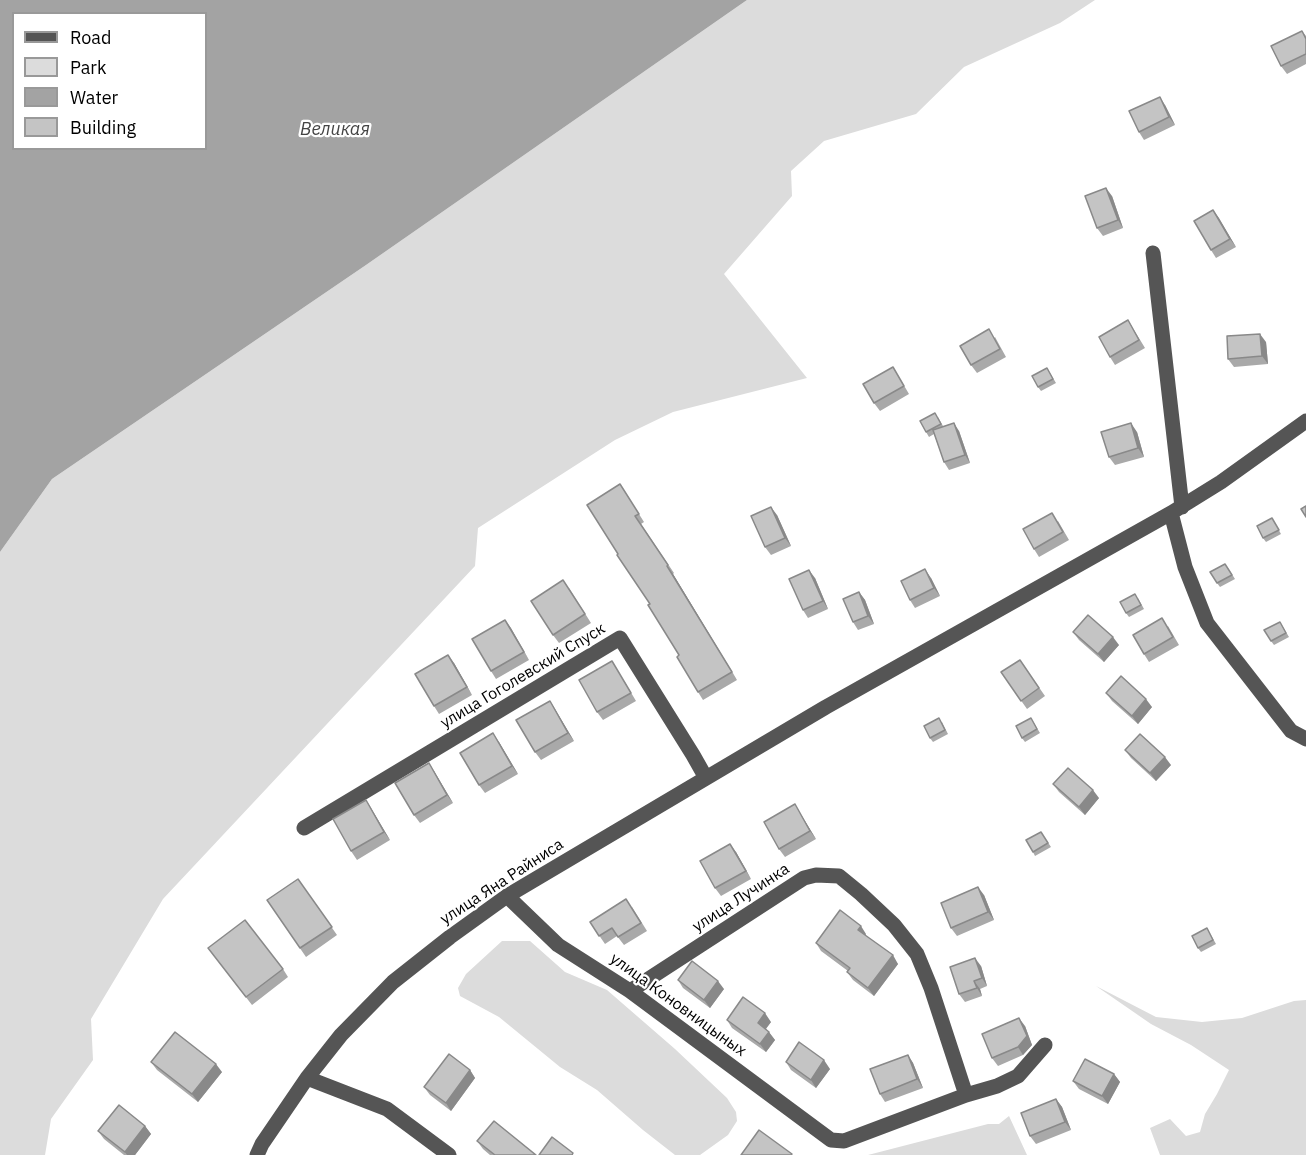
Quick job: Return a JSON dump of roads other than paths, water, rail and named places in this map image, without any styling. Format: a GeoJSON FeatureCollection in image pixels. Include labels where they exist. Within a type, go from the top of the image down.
{"type":"FeatureCollection","features":[{"type":"Feature","properties":{"kind":"street"},"geometry":{"type":"LineString","coordinates":[[1153,253],[1177,510],[1185,567],[1207,623],[1291,731],[1306,739]]}},
{"type":"Feature","properties":{"kind":"street","name":"улица Яна Райниса"},"geometry":{"type":"LineString","coordinates":[[257,1155],[307,1077],[341,1035],[393,982],[450,937],[507,897],[826,707],[1177,510],[1221,482],[1306,421]]}},
{"type":"Feature","properties":{"kind":"street","name":"улица Гоголевский Спуск"},"geometry":{"type":"LineString","coordinates":[[304,828],[620,638],[706,778]]}},
{"type":"Feature","properties":{"kind":"street","name":"улица Лучинка"},"geometry":{"type":"LineString","coordinates":[[630,991],[804,878],[816,875],[839,876],[894,925],[917,954],[931,988],[966,1095]]}},
{"type":"Feature","properties":{"kind":"street","name":"улица Коновницыных"},"geometry":{"type":"LineString","coordinates":[[507,897],[558,945],[630,991],[831,1140],[844,1141],[966,1095]]}},
{"type":"Feature","properties":{"kind":"street"},"geometry":{"type":"LineString","coordinates":[[966,1095],[997,1086],[1018,1076],[1045,1045]]}},
{"type":"Feature","properties":{"kind":"street"},"geometry":{"type":"LineString","coordinates":[[307,1077],[387,1109],[449,1155]]}},
{"type":"Feature","properties":{"kind":"water","name":"Великая"},"geometry":{"type":"Polygon","coordinates":[[[0,0],[747,0],[366,265],[52,479],[0,552],[0,0]]]}}]}
